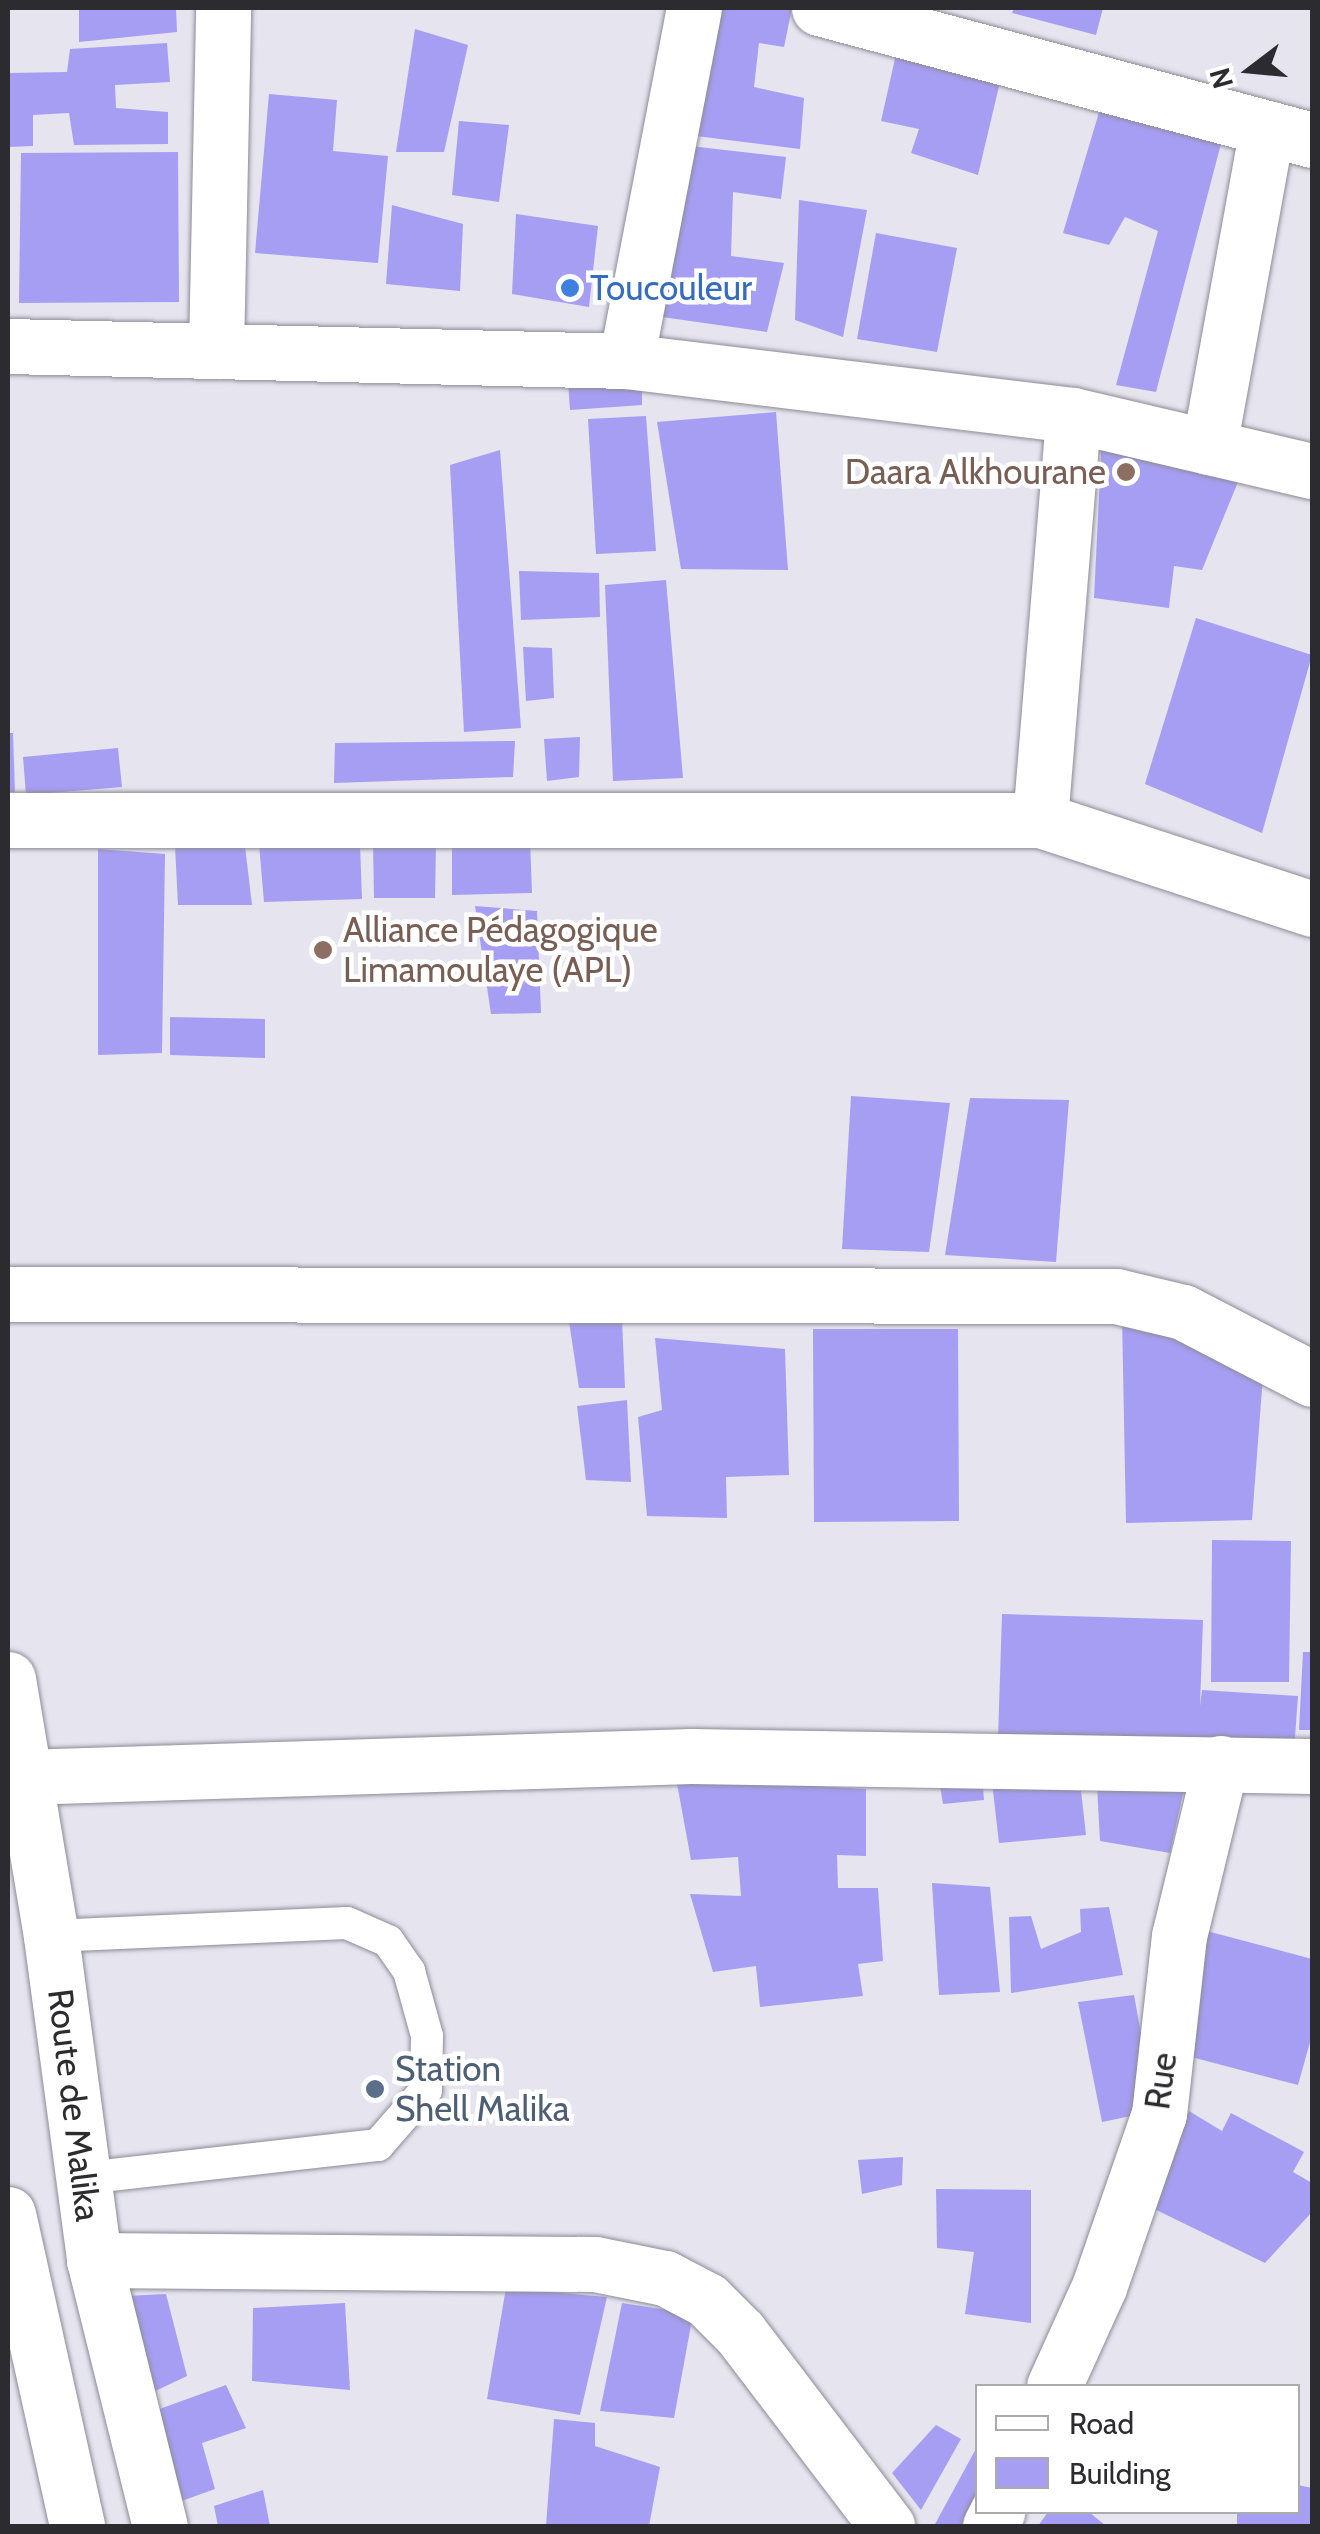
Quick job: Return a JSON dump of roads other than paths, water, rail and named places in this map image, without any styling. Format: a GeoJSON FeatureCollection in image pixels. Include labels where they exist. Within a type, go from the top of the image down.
{"type":"FeatureCollection","features":[{"type":"Feature","properties":{"kind":"street"},"geometry":{"type":"LineString","coordinates":[[216,351],[223,8]]}},
{"type":"Feature","properties":{"kind":"street"},"geometry":{"type":"LineString","coordinates":[[626,361],[694,8]]}},
{"type":"Feature","properties":{"kind":"street"},"geometry":{"type":"LineString","coordinates":[[818,8],[1290,134],[1209,447]]}},
{"type":"Feature","properties":{"kind":"street"},"geometry":{"type":"LineString","coordinates":[[8,346],[626,361],[1073,414],[1312,470]]}},
{"type":"Feature","properties":{"kind":"street"},"geometry":{"type":"LineString","coordinates":[[1040,820],[1073,414]]}},
{"type":"Feature","properties":{"kind":"street"},"geometry":{"type":"LineString","coordinates":[[8,820],[1040,820],[1312,908]]}},
{"type":"Feature","properties":{"kind":"street"},"geometry":{"type":"LineString","coordinates":[[8,1294],[1116,1296],[1183,1312],[1312,1379]]}},
{"type":"Feature","properties":{"kind":"street","name":"Route de Malika"},"geometry":{"type":"LineString","coordinates":[[8,1679],[52,1936],[94,2260],[160,2526]]}},
{"type":"Feature","properties":{"kind":"street"},"geometry":{"type":"LineString","coordinates":[[23,1777],[690,1756],[1312,1766]]}},
{"type":"Feature","properties":{"kind":"street","name":"Rue"},"geometry":{"type":"LineString","coordinates":[[1055,2384],[1099,2288],[1160,2114],[1179,1936],[1221,1763]]}},
{"type":"Feature","properties":{"kind":"street"},"geometry":{"type":"LineString","coordinates":[[8,2214],[77,2526]]}},
{"type":"Feature","properties":{"kind":"street"},"geometry":{"type":"LineString","coordinates":[[94,2260],[595,2264],[665,2278],[707,2300],[740,2333],[887,2526]]}},
{"type":"Feature","properties":{"kind":"lane"},"geometry":{"type":"LineString","coordinates":[[52,1936],[347,1924],[388,1941],[409,1971],[427,2036],[426,2090],[378,2145],[84,2178]]}},
{"type":"Feature","properties":{"kind":"place","name":"Toucouleur"},"geometry":{"type":"Point","coordinates":[570,288]}},
{"type":"Feature","properties":{"kind":"place","name":"Daara Alkhourane"},"geometry":{"type":"Point","coordinates":[1126,472]}},
{"type":"Feature","properties":{"kind":"place","name":"Alliance Pédagogique Limamoulaye (APL)"},"geometry":{"type":"Point","coordinates":[323,950]}},
{"type":"Feature","properties":{"kind":"place","name":"Station Shell Malika"},"geometry":{"type":"Point","coordinates":[375,2089]}}]}
